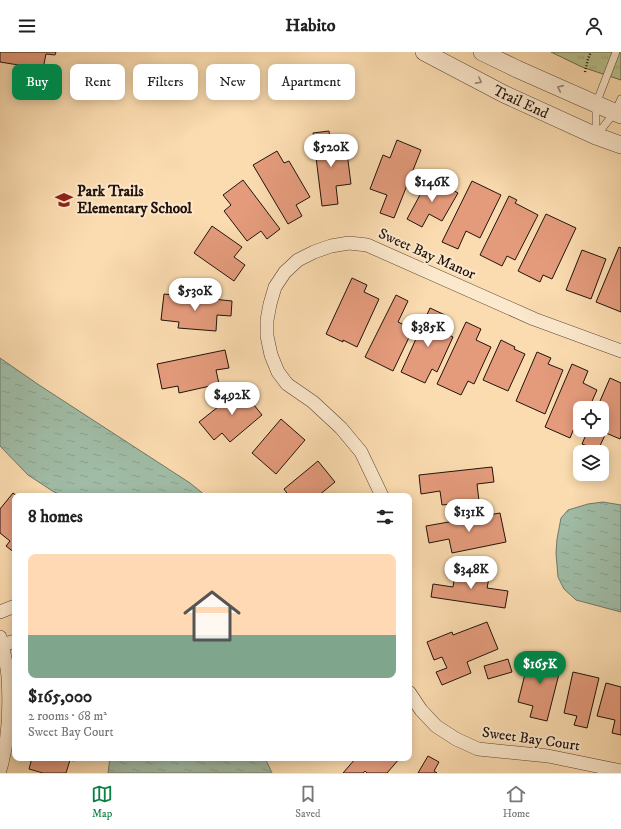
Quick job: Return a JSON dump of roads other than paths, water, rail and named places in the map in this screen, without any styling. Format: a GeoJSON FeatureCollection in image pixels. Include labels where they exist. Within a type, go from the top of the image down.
{"type":"FeatureCollection","features":[{"type":"Feature","properties":{"kind":"street","name":"Trail End"},"geometry":{"type":"LineString","coordinates":[[424,52],[504,94],[596,136],[621,145]]}},
{"type":"Feature","properties":{"kind":"street","name":"Trail End"},"geometry":{"type":"LineString","coordinates":[[482,52],[596,104],[619,109]]}},
{"type":"Feature","properties":{"kind":"street","name":"Sweet Bay Manor"},"geometry":{"type":"LineString","coordinates":[[381,493],[361,452],[341,428],[313,402],[288,384],[278,372],[271,355],[267,336],[270,304],[274,287],[285,272],[298,260],[331,246],[349,243],[367,245],[534,319],[621,351]]}},
{"type":"Feature","properties":{"kind":"street"},"geometry":{"type":"LineString","coordinates":[[0,612],[12,607]]}},
{"type":"Feature","properties":{"kind":"street"},"geometry":{"type":"LineString","coordinates":[[0,770],[5,754],[9,712],[8,675],[1,641],[12,642]]}},
{"type":"Feature","properties":{"kind":"street","name":"Sweet Bay Court"},"geometry":{"type":"LineString","coordinates":[[412,696],[421,710],[436,726],[456,739],[478,749],[548,756],[621,770]]}},
{"type":"Feature","properties":{"kind":"lane"},"geometry":{"type":"LineString","coordinates":[[596,136],[596,104],[616,52]]}},
{"type":"Feature","properties":{"kind":"lane"},"geometry":{"type":"LineString","coordinates":[[596,136],[619,109]]}},
{"type":"Feature","properties":{"kind":"water"},"geometry":{"type":"Polygon","coordinates":[[[0,358],[190,483],[202,493],[57,493],[28,475],[0,446],[0,358]]]}},
{"type":"Feature","properties":{"kind":"water"},"geometry":{"type":"Polygon","coordinates":[[[603,502],[621,505],[621,612],[576,600],[564,589],[558,577],[556,553],[561,518],[568,510],[588,504],[603,502]]]}},
{"type":"Feature","properties":{"kind":"water"},"geometry":{"type":"Polygon","coordinates":[[[110,761],[266,761],[272,773],[108,773],[110,761]]]}},
{"type":"Feature","properties":{"kind":"place","name":"Park Trails Elementary School"},"geometry":{"type":"Point","coordinates":[64,200]}}]}
